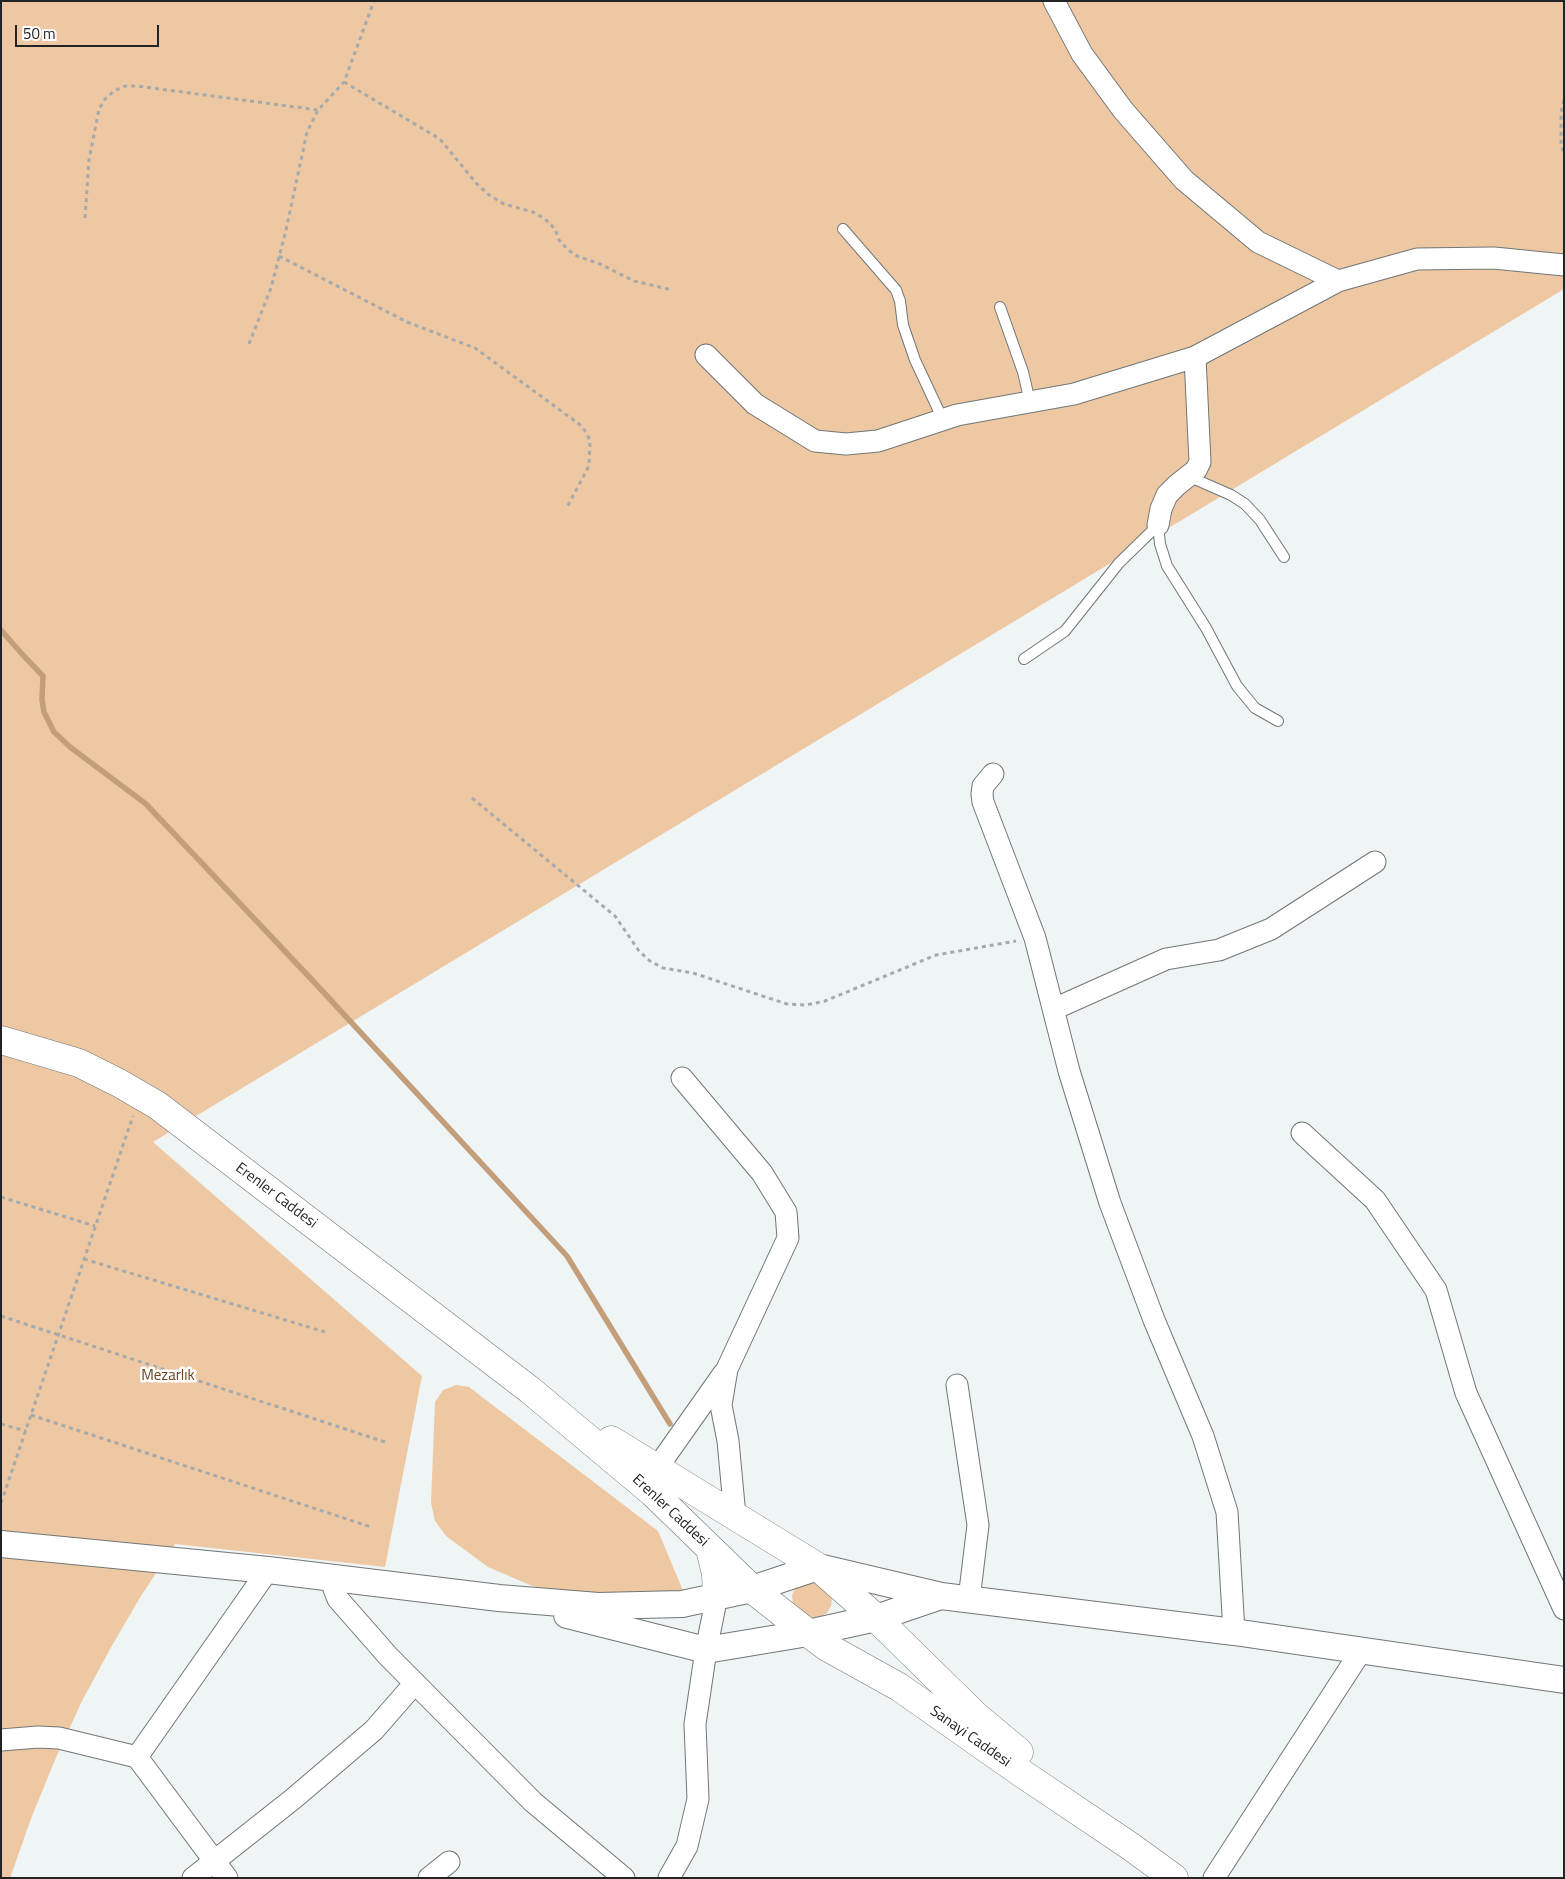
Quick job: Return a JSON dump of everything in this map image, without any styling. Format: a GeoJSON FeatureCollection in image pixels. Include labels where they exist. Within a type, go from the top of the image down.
{"type":"FeatureCollection","features":[{"type":"Feature","properties":{"kind":"main road","name":"Erenler Caddesi"},"geometry":{"type":"LineString","coordinates":[[1,1040],[79,1063],[157,1105],[530,1390],[653,1493],[752,1589],[808,1632]]}},
{"type":"Feature","properties":{"kind":"main road","name":"Erenler Caddesi"},"geometry":{"type":"LineString","coordinates":[[530,1390],[818,1567]]}},
{"type":"Feature","properties":{"kind":"main road"},"geometry":{"type":"LineString","coordinates":[[710,1549],[716,1574],[717,1596]]}},
{"type":"Feature","properties":{"kind":"main road","name":"Sanayi Caddesi"},"geometry":{"type":"LineString","coordinates":[[818,1567],[876,1618],[975,1715],[1130,1846]]}},
{"type":"Feature","properties":{"kind":"main road","name":"Sanayi Caddesi"},"geometry":{"type":"LineString","coordinates":[[808,1632],[827,1646],[899,1687],[1174,1878]]}},
{"type":"Feature","properties":{"kind":"street"},"geometry":{"type":"LineString","coordinates":[[1054,1],[1082,54],[1111,94],[1184,180],[1258,242],[1338,281]]}},
{"type":"Feature","properties":{"kind":"street"},"geometry":{"type":"LineString","coordinates":[[706,355],[755,404],[815,441],[846,444],[878,441],[957,415],[1074,394],[1195,357],[1338,281],[1417,259],[1494,258],[1564,265]]}},
{"type":"Feature","properties":{"kind":"street"},"geometry":{"type":"LineString","coordinates":[[1158,525],[1161,509],[1167,495],[1177,484],[1190,477],[1200,462],[1195,357]]}},
{"type":"Feature","properties":{"kind":"street"},"geometry":{"type":"LineString","coordinates":[[993,774],[984,786],[983,802],[1035,938],[1069,1070],[1110,1203],[1154,1320],[1203,1436],[1227,1512],[1234,1632]]}},
{"type":"Feature","properties":{"kind":"street"},"geometry":{"type":"LineString","coordinates":[[1054,1009],[1166,959],[1219,950],[1270,929],[1375,862]]}},
{"type":"Feature","properties":{"kind":"street"},"geometry":{"type":"LineString","coordinates":[[656,1468],[727,1369],[788,1238],[786,1212],[762,1173],[682,1078]]}},
{"type":"Feature","properties":{"kind":"street"},"geometry":{"type":"LineString","coordinates":[[1302,1133],[1374,1200],[1436,1290],[1466,1393],[1564,1609]]}},
{"type":"Feature","properties":{"kind":"street"},"geometry":{"type":"LineString","coordinates":[[727,1369],[722,1405],[728,1441],[735,1516]]}},
{"type":"Feature","properties":{"kind":"street"},"geometry":{"type":"LineString","coordinates":[[956,1385],[978,1525],[969,1599]]}},
{"type":"Feature","properties":{"kind":"street"},"geometry":{"type":"LineString","coordinates":[[1,1544],[268,1570],[499,1598],[598,1606],[682,1604],[752,1589],[818,1567],[942,1596],[1234,1632],[1564,1680]]}},
{"type":"Feature","properties":{"kind":"street"},"geometry":{"type":"LineString","coordinates":[[138,1757],[268,1570]]}},
{"type":"Feature","properties":{"kind":"street"},"geometry":{"type":"LineString","coordinates":[[332,1578],[338,1599],[388,1656],[534,1802],[624,1878]]}},
{"type":"Feature","properties":{"kind":"street"},"geometry":{"type":"LineString","coordinates":[[670,1878],[687,1846],[698,1800],[695,1724],[706,1650],[717,1596]]}},
{"type":"Feature","properties":{"kind":"street"},"geometry":{"type":"LineString","coordinates":[[499,1598],[706,1650],[876,1618],[942,1596]]}},
{"type":"Feature","properties":{"kind":"street"},"geometry":{"type":"LineString","coordinates":[[1214,1878],[1362,1651]]}},
{"type":"Feature","properties":{"kind":"street"},"geometry":{"type":"LineString","coordinates":[[193,1878],[293,1799],[374,1730],[415,1683]]}},
{"type":"Feature","properties":{"kind":"street"},"geometry":{"type":"LineString","coordinates":[[1,1740],[38,1737],[59,1738],[138,1757],[228,1878]]}},
{"type":"Feature","properties":{"kind":"street"},"geometry":{"type":"LineString","coordinates":[[429,1878],[449,1862]]}},
{"type":"Feature","properties":{"kind":"lane"},"geometry":{"type":"LineString","coordinates":[[843,229],[896,290],[915,360],[943,420]]}},
{"type":"Feature","properties":{"kind":"lane"},"geometry":{"type":"LineString","coordinates":[[1000,307],[1023,372],[1030,402]]}},
{"type":"Feature","properties":{"kind":"lane"},"geometry":{"type":"LineString","coordinates":[[1190,477],[1231,495],[1245,504],[1260,520],[1284,556]]}},
{"type":"Feature","properties":{"kind":"lane"},"geometry":{"type":"LineString","coordinates":[[1024,659],[1065,630],[1118,563],[1158,525]]}},
{"type":"Feature","properties":{"kind":"lane"},"geometry":{"type":"LineString","coordinates":[[1158,525],[1160,544],[1167,566],[1206,628],[1237,686],[1255,708],[1278,721]]}},
{"type":"Feature","properties":{"kind":"path"},"geometry":{"type":"LineString","coordinates":[[249,344],[271,288],[307,132],[318,110],[344,82],[374,1]]}},
{"type":"Feature","properties":{"kind":"path"},"geometry":{"type":"LineString","coordinates":[[344,82],[440,140],[476,183],[489,195],[504,204],[533,212],[545,219],[555,229],[559,240],[576,256],[600,264],[634,281],[672,290]]}},
{"type":"Feature","properties":{"kind":"path"},"geometry":{"type":"LineString","coordinates":[[85,218],[89,160],[99,109],[105,99],[114,91],[125,86],[137,86],[318,110]]}},
{"type":"Feature","properties":{"kind":"path"},"geometry":{"type":"LineString","coordinates":[[1564,100],[1561,112],[1561,144],[1564,154]]}},
{"type":"Feature","properties":{"kind":"path"},"geometry":{"type":"LineString","coordinates":[[279,256],[407,322],[475,348],[579,424],[586,432],[590,441],[589,466],[566,509]]}},
{"type":"Feature","properties":{"kind":"path"},"geometry":{"type":"LineString","coordinates":[[472,798],[615,916],[639,951],[650,961],[663,968],[693,973],[787,1004],[806,1005],[825,1001],[936,955],[1035,938]]}},
{"type":"Feature","properties":{"kind":"path"},"geometry":{"type":"LineString","coordinates":[[1,1504],[140,1095]]}},
{"type":"Feature","properties":{"kind":"path"},"geometry":{"type":"LineString","coordinates":[[1,1197],[95,1226]]}},
{"type":"Feature","properties":{"kind":"path"},"geometry":{"type":"LineString","coordinates":[[84,1259],[325,1332]]}},
{"type":"Feature","properties":{"kind":"path"},"geometry":{"type":"LineString","coordinates":[[1,1316],[388,1443]]}},
{"type":"Feature","properties":{"kind":"path"},"geometry":{"type":"LineString","coordinates":[[31,1415],[371,1527]]}},
{"type":"Feature","properties":{"kind":"path"},"geometry":{"type":"LineString","coordinates":[[1,1424],[26,1431]]}},
{"type":"Feature","properties":{"kind":"green space","name":"Mezarlık"},"geometry":{"type":"Polygon","coordinates":[[[1,1],[1564,1],[1564,289],[153,1142],[422,1376],[385,1567],[175,1544],[141,1596],[81,1703],[32,1816],[10,1878],[1,1878],[1,1]]]}},
{"type":"Feature","properties":{"kind":"green space"},"geometry":{"type":"Polygon","coordinates":[[[456,1385],[469,1387],[658,1531],[684,1593],[649,1597],[554,1592],[530,1585],[488,1567],[446,1536],[435,1521],[431,1503],[435,1402],[443,1390],[456,1385]]]}},
{"type":"Feature","properties":{"kind":"green space"},"geometry":{"type":"Polygon","coordinates":[[[813,1579],[832,1597],[831,1606],[827,1613],[811,1619],[793,1604],[792,1595],[795,1588],[813,1579]]]}},
{"type":"Feature","properties":{"kind":"waterway"},"geometry":{"type":"LineString","coordinates":[[1,630],[43,676],[42,700],[44,712],[54,732],[70,747],[146,804],[314,982],[567,1256],[670,1424]]}}]}
